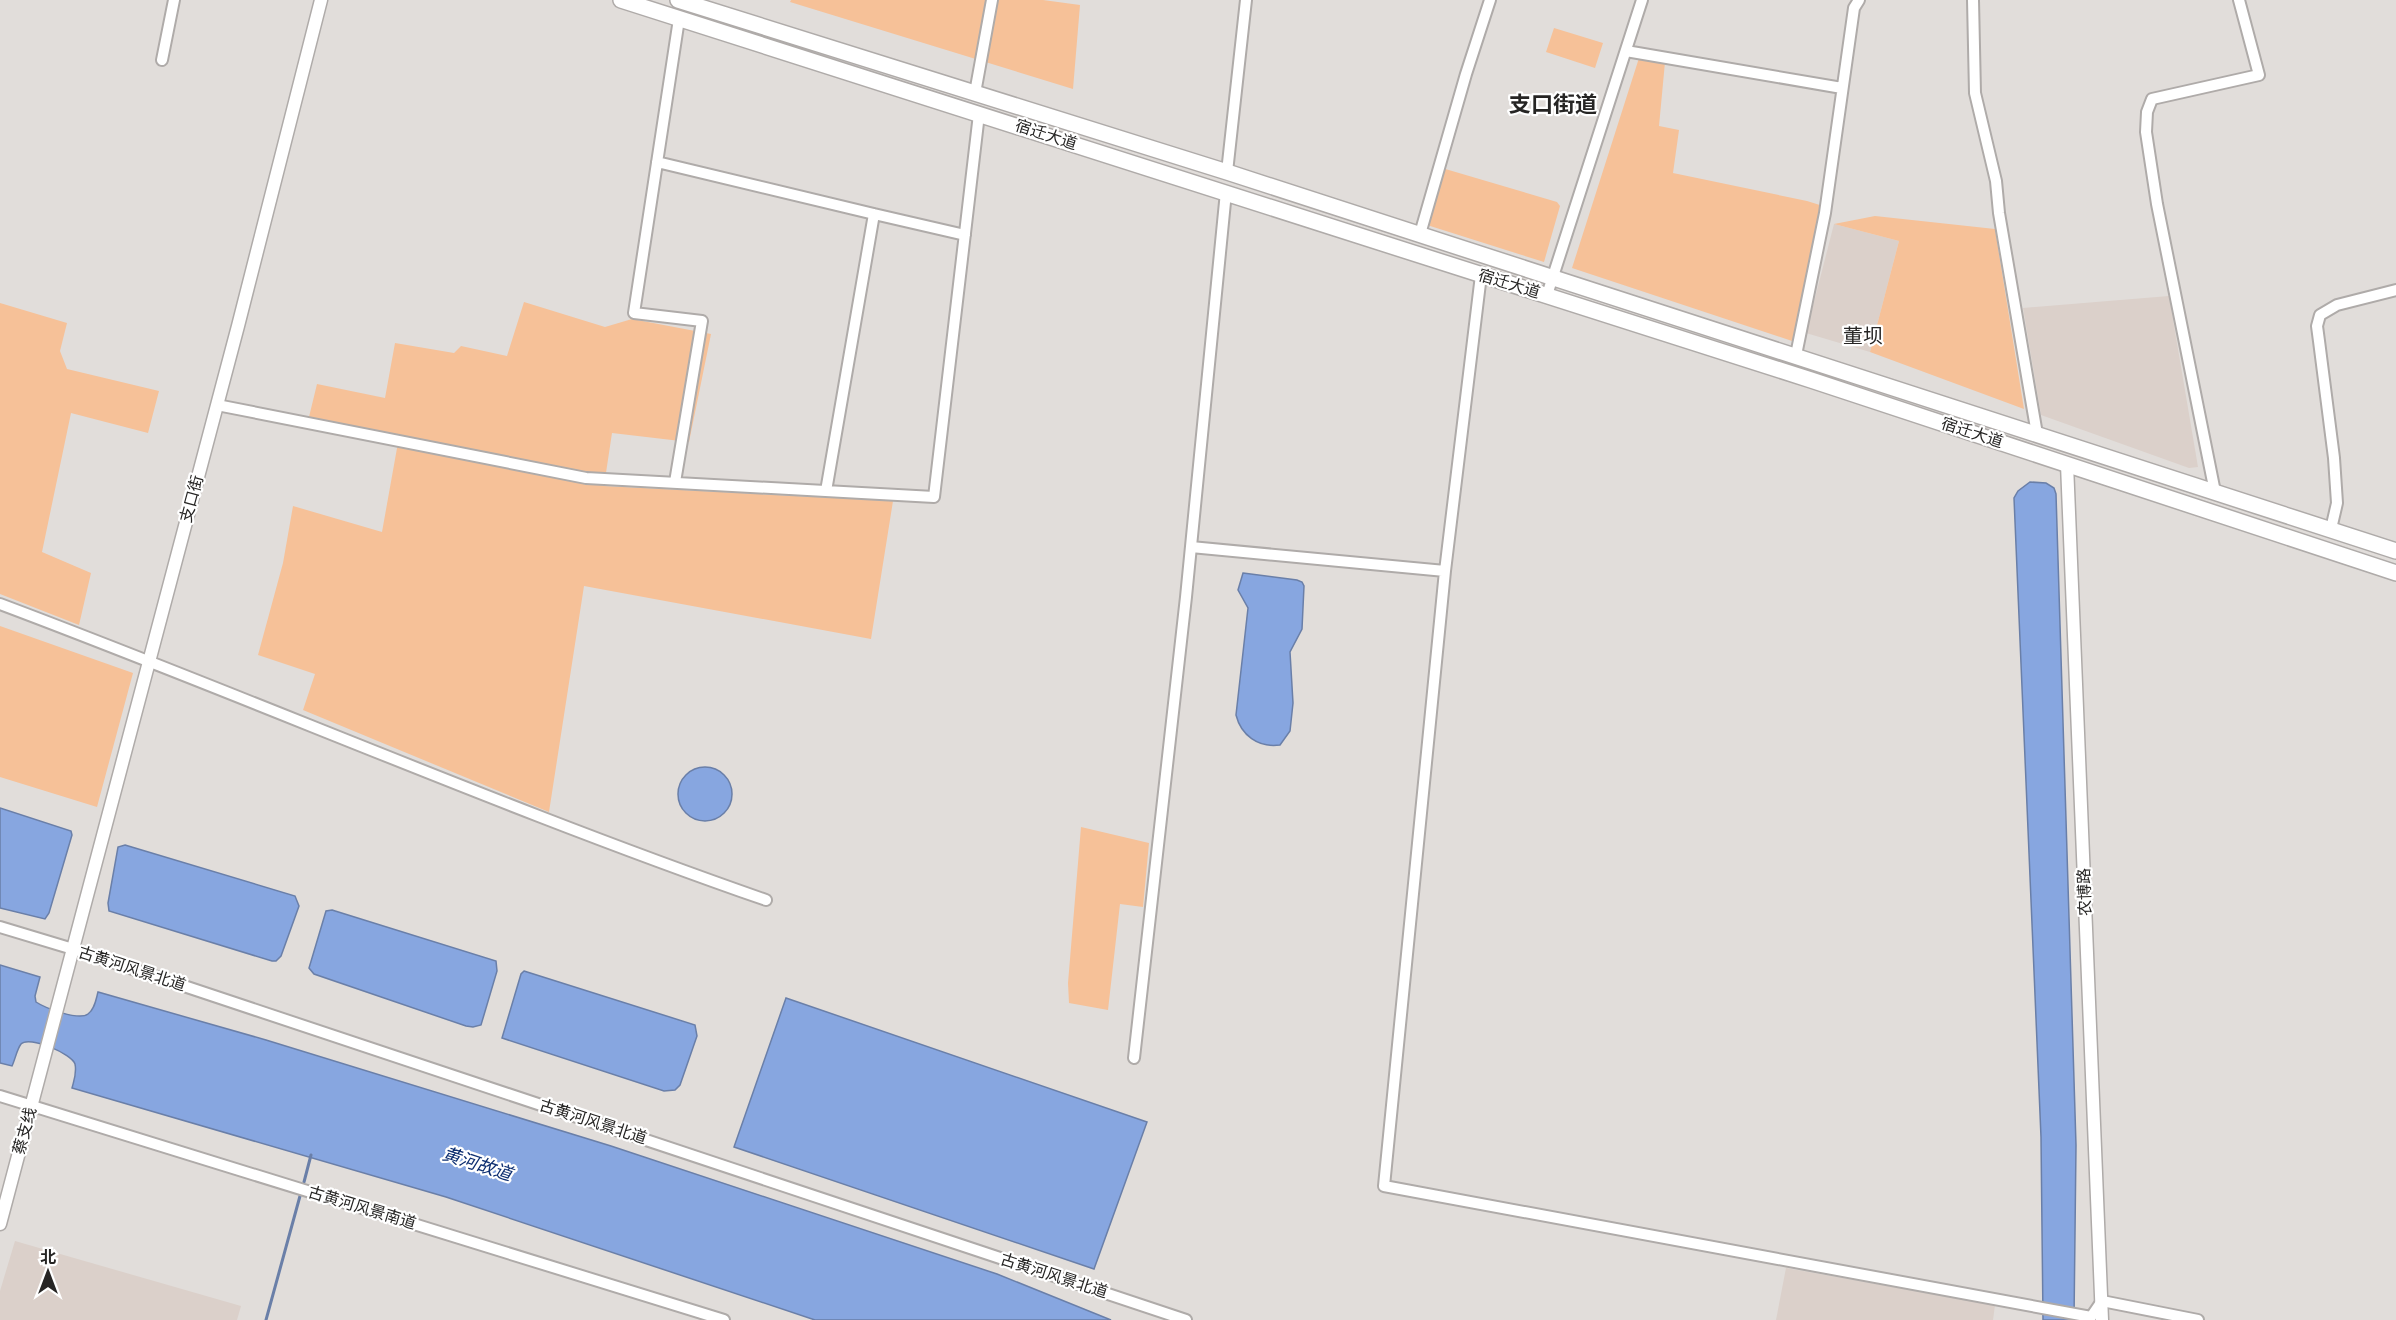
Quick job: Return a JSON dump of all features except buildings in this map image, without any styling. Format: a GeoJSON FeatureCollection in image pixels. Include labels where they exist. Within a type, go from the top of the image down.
{"type":"FeatureCollection","features":[{"type":"Feature","properties":{"kind":"main road","name":"宿迁大道"},"geometry":{"type":"LineString","coordinates":[[621,0],[1547,295],[2396,573]]}},
{"type":"Feature","properties":{"kind":"main road","name":"宿迁大道"},"geometry":{"type":"LineString","coordinates":[[678,0],[703,4],[1227,172],[2396,551]]}},
{"type":"Feature","properties":{"kind":"street"},"geometry":{"type":"LineString","coordinates":[[162,60],[174,0]]}},
{"type":"Feature","properties":{"kind":"street","name":"支口街"},"geometry":{"type":"LineString","coordinates":[[60,997],[217,405],[321,0]]}},
{"type":"Feature","properties":{"kind":"street"},"geometry":{"type":"LineString","coordinates":[[975,93],[992,0]]}},
{"type":"Feature","properties":{"kind":"street"},"geometry":{"type":"LineString","coordinates":[[1227,172],[1246,0]]}},
{"type":"Feature","properties":{"kind":"street"},"geometry":{"type":"LineString","coordinates":[[1420,234],[1490,0]]}},
{"type":"Feature","properties":{"kind":"street"},"geometry":{"type":"LineString","coordinates":[[1547,295],[1642,0]]}},
{"type":"Feature","properties":{"kind":"street"},"geometry":{"type":"LineString","coordinates":[[1796,356],[1825,213],[1854,8],[1859,0]]}},
{"type":"Feature","properties":{"kind":"street"},"geometry":{"type":"LineString","coordinates":[[1973,0],[1975,93],[1996,181],[1999,213],[2037,434]]}},
{"type":"Feature","properties":{"kind":"street"},"geometry":{"type":"LineString","coordinates":[[2215,492],[2158,214],[2146,132],[2147,112],[2152,99],[2259,75],[2239,0]]}},
{"type":"Feature","properties":{"kind":"street"},"geometry":{"type":"LineString","coordinates":[[675,482],[702,321],[634,312],[679,19]]}},
{"type":"Feature","properties":{"kind":"street"},"geometry":{"type":"LineString","coordinates":[[1626,51],[1842,88]]}},
{"type":"Feature","properties":{"kind":"street"},"geometry":{"type":"LineString","coordinates":[[217,405],[586,478],[934,497],[979,114]]}},
{"type":"Feature","properties":{"kind":"street"},"geometry":{"type":"LineString","coordinates":[[657,162],[965,235]]}},
{"type":"Feature","properties":{"kind":"street"},"geometry":{"type":"LineString","coordinates":[[1134,1058],[1191,547],[1226,192]]}},
{"type":"Feature","properties":{"kind":"street"},"geometry":{"type":"LineString","coordinates":[[826,491],[874,214]]}},
{"type":"Feature","properties":{"kind":"street"},"geometry":{"type":"LineString","coordinates":[[1481,275],[1445,571],[1384,1186],[2096,1319]]}},
{"type":"Feature","properties":{"kind":"street"},"geometry":{"type":"LineString","coordinates":[[2331,530],[2337,503],[2319,341],[2320,315],[2337,305],[2396,290]]}},
{"type":"Feature","properties":{"kind":"street","name":"农博路"},"geometry":{"type":"LineString","coordinates":[[2067,464],[2102,1301],[2096,1319]]}},
{"type":"Feature","properties":{"kind":"street"},"geometry":{"type":"LineString","coordinates":[[1191,547],[1445,571]]}},
{"type":"Feature","properties":{"kind":"street"},"geometry":{"type":"LineString","coordinates":[[0,603],[149,660],[501,802],[765,900]]}},
{"type":"Feature","properties":{"kind":"street","name":"古黄河风景北道"},"geometry":{"type":"LineString","coordinates":[[0,927],[73,949],[1186,1320]]}},
{"type":"Feature","properties":{"kind":"street","name":"蔡支线"},"geometry":{"type":"LineString","coordinates":[[0,1224],[60,997]]}},
{"type":"Feature","properties":{"kind":"street","name":"古黄河风景南道"},"geometry":{"type":"LineString","coordinates":[[0,1096],[724,1320]]}},
{"type":"Feature","properties":{"kind":"street"},"geometry":{"type":"LineString","coordinates":[[2102,1301],[2198,1320]]}},
{"type":"Feature","properties":{"kind":"shaded area"},"geometry":{"type":"Polygon","coordinates":[[[791,0],[1043,0],[1080,5],[1073,89],[790,2],[791,0]]]}},
{"type":"Feature","properties":{"kind":"shaded area"},"geometry":{"type":"Polygon","coordinates":[[[1554,28],[1603,43],[1595,68],[1546,52],[1554,28]]]}},
{"type":"Feature","properties":{"kind":"shaded area"},"geometry":{"type":"Polygon","coordinates":[[[1639,58],[1665,62],[1659,126],[1679,130],[1673,173],[1823,206],[1795,342],[1572,268],[1639,58]]]}},
{"type":"Feature","properties":{"kind":"shaded area"},"geometry":{"type":"Polygon","coordinates":[[[1442,168],[1557,202],[1560,206],[1544,262],[1427,225],[1442,168]]]}},
{"type":"Feature","properties":{"kind":"shaded area"},"geometry":{"type":"Polygon","coordinates":[[[1875,216],[1995,229],[2024,409],[1870,352],[1899,241],[1834,224],[1875,216]]]}},
{"type":"Feature","properties":{"kind":"shaded area"},"geometry":{"type":"Polygon","coordinates":[[[1834,224],[1899,241],[1870,352],[1806,333],[1834,224]]]}},
{"type":"Feature","properties":{"kind":"shaded area"},"geometry":{"type":"Polygon","coordinates":[[[2169,296],[2198,467],[2189,468],[2041,415],[2023,308],[2169,296]]]}},
{"type":"Feature","properties":{"kind":"shaded area"},"geometry":{"type":"Polygon","coordinates":[[[524,302],[605,327],[632,319],[711,334],[689,442],[612,433],[604,486],[893,501],[871,639],[584,586],[549,812],[303,710],[315,674],[258,655],[283,563],[293,506],[382,532],[399,437],[309,417],[317,384],[385,398],[395,343],[454,353],[461,346],[507,356],[524,302]]]}},
{"type":"Feature","properties":{"kind":"shaded area"},"geometry":{"type":"Polygon","coordinates":[[[0,303],[67,323],[60,351],[67,369],[159,391],[148,433],[71,413],[42,552],[91,573],[79,625],[0,594],[0,303]]]}},
{"type":"Feature","properties":{"kind":"shaded area"},"geometry":{"type":"Polygon","coordinates":[[[0,626],[133,673],[97,807],[0,777],[0,626]]]}},
{"type":"Feature","properties":{"kind":"shaded area"},"geometry":{"type":"Polygon","coordinates":[[[1081,827],[1149,843],[1143,907],[1120,904],[1108,1010],[1069,1003],[1068,983],[1081,827]]]}},
{"type":"Feature","properties":{"kind":"shaded area"},"geometry":{"type":"Polygon","coordinates":[[[15,1241],[241,1306],[237,1320],[0,1320],[0,1291],[15,1241]]]}},
{"type":"Feature","properties":{"kind":"shaded area"},"geometry":{"type":"Polygon","coordinates":[[[1786,1268],[1995,1305],[1993,1320],[1776,1320],[1786,1268]]]}},
{"type":"Feature","properties":{"kind":"water"},"geometry":{"type":"Polygon","coordinates":[[[2030,482],[2046,483],[2054,488],[2056,494],[2076,1145],[2074,1320],[2043,1320],[2041,1137],[2014,498],[2018,491],[2030,482]]]}},
{"type":"Feature","properties":{"kind":"water"},"geometry":{"type":"Polygon","coordinates":[[[1243,573],[1297,580],[1304,586],[1302,629],[1290,652],[1293,703],[1290,731],[1280,745],[1265,744],[1252,739],[1242,729],[1236,715],[1248,608],[1238,590],[1243,573]]]}},
{"type":"Feature","properties":{"kind":"water"},"geometry":{"type":"Polygon","coordinates":[[[705,767],[715,769],[724,775],[730,784],[732,794],[730,804],[724,813],[715,819],[705,821],[695,819],[686,813],[680,804],[678,794],[680,784],[686,775],[695,769],[705,767]]]}},
{"type":"Feature","properties":{"kind":"water"},"geometry":{"type":"Polygon","coordinates":[[[0,808],[71,831],[72,835],[49,913],[45,919],[0,908],[0,808]]]}},
{"type":"Feature","properties":{"kind":"water"},"geometry":{"type":"Polygon","coordinates":[[[125,845],[295,896],[299,906],[281,956],[276,961],[272,961],[109,911],[108,903],[118,847],[125,845]]]}},
{"type":"Feature","properties":{"kind":"water"},"geometry":{"type":"Polygon","coordinates":[[[332,910],[496,961],[497,971],[481,1025],[466,1026],[314,974],[309,968],[326,911],[332,910]]]}},
{"type":"Feature","properties":{"kind":"water","name":"黄河故道"},"geometry":{"type":"Polygon","coordinates":[[[0,965],[40,977],[35,996],[36,1002],[62,1013],[77,1016],[88,1014],[94,1007],[98,992],[266,1040],[611,1146],[997,1274],[1111,1320],[815,1320],[446,1197],[72,1088],[75,1064],[66,1055],[50,1047],[25,1042],[21,1044],[12,1066],[0,1063],[0,965]]]}},
{"type":"Feature","properties":{"kind":"water"},"geometry":{"type":"Polygon","coordinates":[[[524,971],[695,1025],[697,1036],[680,1085],[675,1090],[664,1091],[502,1038],[521,974],[524,971]]]}},
{"type":"Feature","properties":{"kind":"water"},"geometry":{"type":"Polygon","coordinates":[[[786,998],[1147,1122],[1094,1269],[734,1147],[786,998]]]}},
{"type":"Feature","properties":{"kind":"waterway"},"geometry":{"type":"LineString","coordinates":[[304,1182],[311,1155]]}},
{"type":"Feature","properties":{"kind":"waterway"},"geometry":{"type":"LineString","coordinates":[[266,1320],[300,1196]]}},
{"type":"Feature","properties":{"kind":"district","name":"支口街道"},"geometry":{"type":"Point","coordinates":[1553,105]}},
{"type":"Feature","properties":{"kind":"district","name":"董坝"},"geometry":{"type":"Point","coordinates":[1863,337]}}]}
